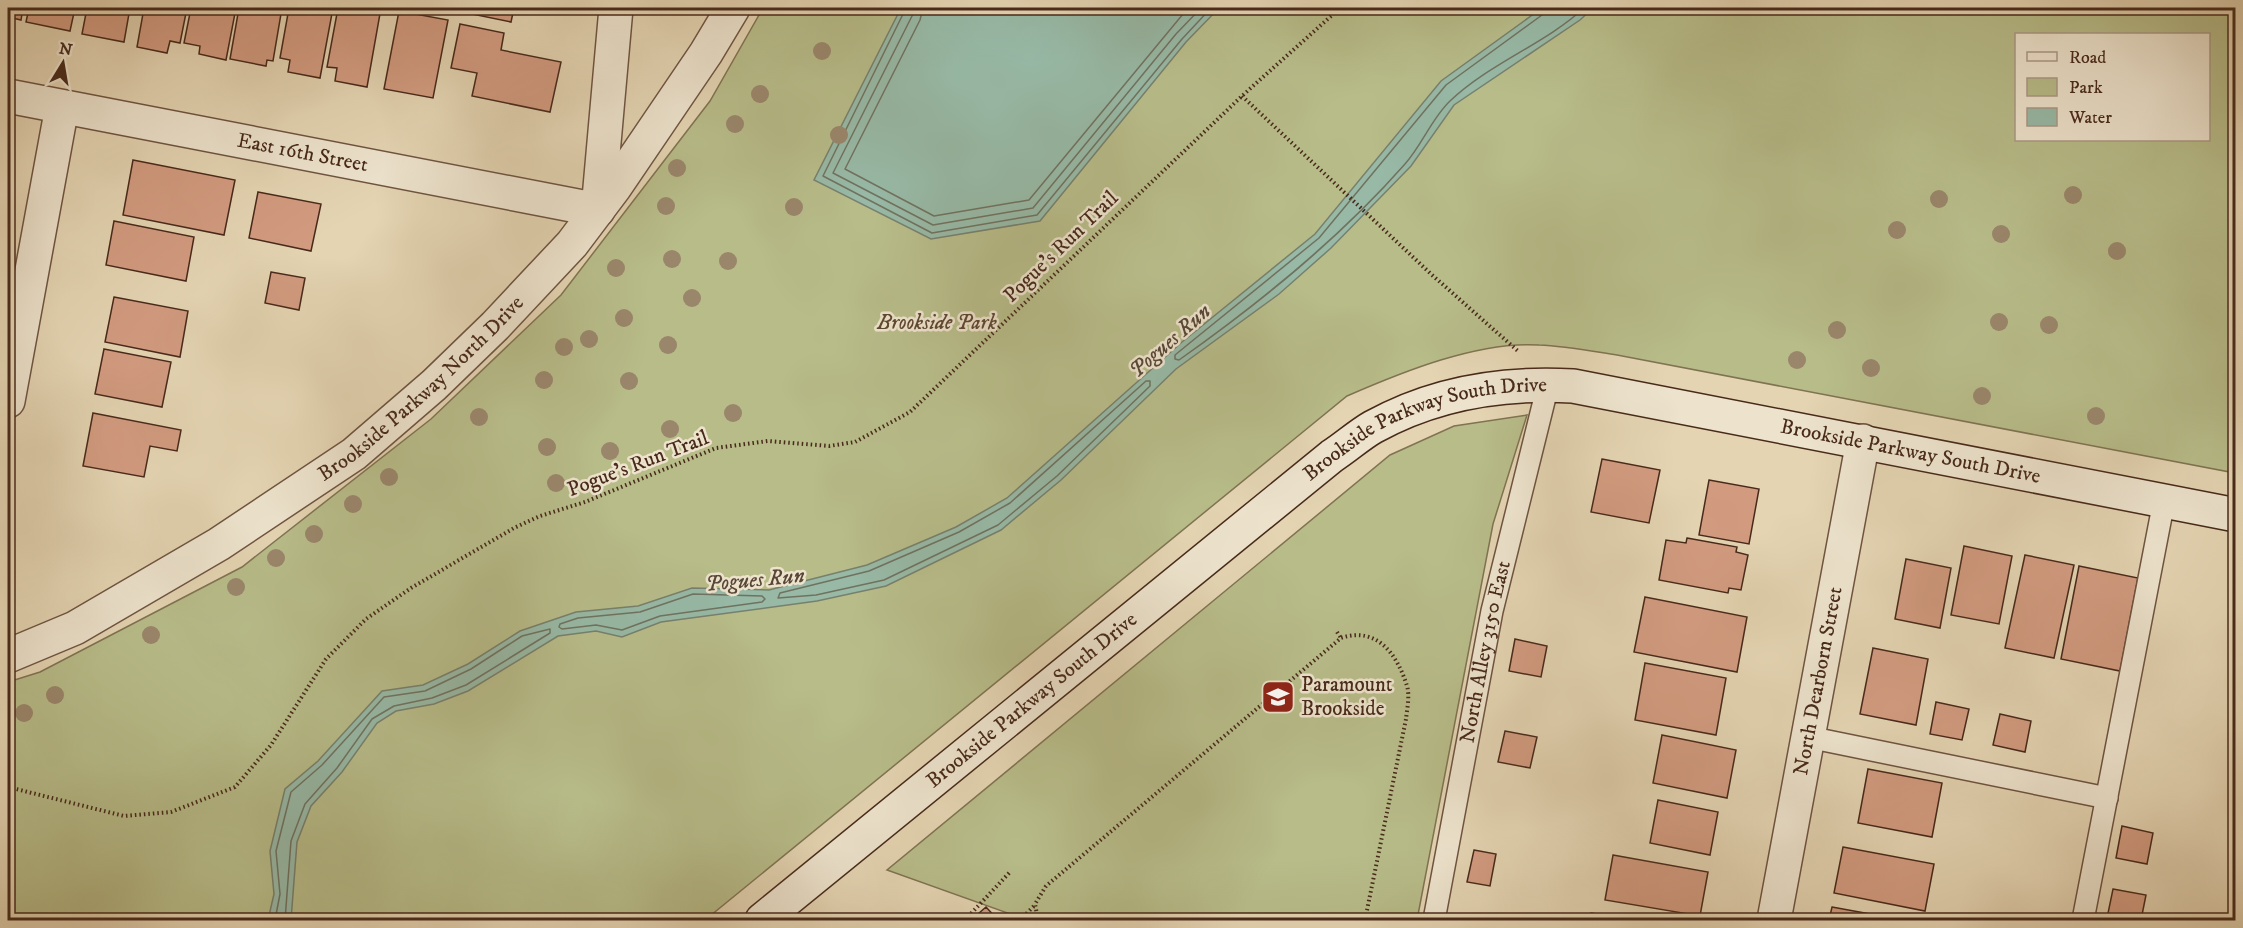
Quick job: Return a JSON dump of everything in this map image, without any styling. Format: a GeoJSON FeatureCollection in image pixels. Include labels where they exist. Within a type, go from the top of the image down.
{"type":"FeatureCollection","features":[{"type":"Feature","properties":{"kind":"street"},"geometry":{"type":"LineString","coordinates":[[598,210],[616,8]]}},
{"type":"Feature","properties":{"kind":"street","name":"Brookside Parkway North Drive"},"geometry":{"type":"LineString","coordinates":[[8,656],[75,628],[110,606],[179,569],[354,454],[434,385],[488,333],[572,244],[706,53],[733,8]]}},
{"type":"Feature","properties":{"kind":"street","name":"East 16th Street"},"geometry":{"type":"LineString","coordinates":[[8,96],[598,210]]}},
{"type":"Feature","properties":{"kind":"street"},"geometry":{"type":"LineString","coordinates":[[8,401],[62,107]]}},
{"type":"Feature","properties":{"kind":"street","name":"Brookside Parkway South Drive"},"geometry":{"type":"LineString","coordinates":[[762,921],[1332,456],[1372,427],[1462,393],[1517,384],[1573,386],[2235,515]]}},
{"type":"Feature","properties":{"kind":"street","name":"North Dearborn Street"},"geometry":{"type":"LineString","coordinates":[[1774,921],[1863,441]]}},
{"type":"Feature","properties":{"kind":"lane","name":"North Alley 3150 East"},"geometry":{"type":"LineString","coordinates":[[1434,921],[1492,611],[1552,385]]}},
{"type":"Feature","properties":{"kind":"lane"},"geometry":{"type":"LineString","coordinates":[[2083,921],[2164,501]]}},
{"type":"Feature","properties":{"kind":"lane"},"geometry":{"type":"LineString","coordinates":[[1808,737],[2107,798]]}},
{"type":"Feature","properties":{"kind":"path","name":"Pogue's Run Trail"},"geometry":{"type":"LineString","coordinates":[[8,787],[124,816],[171,812],[236,787],[271,745],[326,659],[366,619],[411,588],[514,528],[540,516],[617,490],[716,448],[768,441],[829,446],[855,442],[882,430],[910,412],[1242,96],[1340,8]]}},
{"type":"Feature","properties":{"kind":"path"},"geometry":{"type":"LineString","coordinates":[[1242,96],[1552,385]]}},
{"type":"Feature","properties":{"kind":"path"},"geometry":{"type":"LineString","coordinates":[[1337,632],[1341,638]]}},
{"type":"Feature","properties":{"kind":"path"},"geometry":{"type":"LineString","coordinates":[[1020,921],[1035,904],[1046,886],[1341,638],[1357,633],[1372,636],[1392,654],[1408,688],[1406,719],[1365,921]]}},
{"type":"Feature","properties":{"kind":"path"},"geometry":{"type":"LineString","coordinates":[[965,921],[1010,872]]}},
{"type":"Feature","properties":{"kind":"path"},"geometry":{"type":"LineString","coordinates":[[1035,904],[1038,921]]}},
{"type":"Feature","properties":{"kind":"green space","name":"Brookside Park"},"geometry":{"type":"Polygon","coordinates":[[[763,8],[2235,8],[2235,473],[1617,355],[1539,345],[1515,345],[1466,353],[1416,368],[1347,396],[705,920],[8,920],[8,682],[40,672],[242,567],[431,419],[561,295],[710,101],[763,8]]]}},
{"type":"Feature","properties":{"kind":"green space","name":"Paramount Brookside"},"geometry":{"type":"Polygon","coordinates":[[[1527,415],[1493,524],[1417,920],[1027,920],[887,870],[1390,455],[1454,426],[1527,415]]]}},
{"type":"Feature","properties":{"kind":"water"},"geometry":{"type":"Polygon","coordinates":[[[901,8],[1219,8],[1186,42],[1040,221],[931,239],[814,180],[901,8]]]}},
{"type":"Feature","properties":{"kind":"water"},"geometry":{"type":"Polygon","coordinates":[[[1542,8],[1593,8],[1580,20],[1454,105],[1411,166],[1331,248],[1279,294],[1176,369],[1061,480],[1001,530],[886,586],[817,601],[661,622],[622,637],[596,631],[558,636],[468,691],[434,704],[396,711],[377,723],[342,772],[311,806],[297,842],[291,920],[268,920],[274,894],[270,851],[285,789],[318,761],[382,691],[423,685],[468,664],[520,631],[576,612],[638,606],[692,588],[769,590],[867,565],[956,527],[1007,498],[1182,342],[1315,234],[1441,81],[1542,8]]]}},
{"type":"Feature","properties":{"kind":"building"},"geometry":{"type":"Polygon","coordinates":[[[8,8],[23,8],[21,20],[8,17],[8,8]]]}},
{"type":"Feature","properties":{"kind":"building"},"geometry":{"type":"Polygon","coordinates":[[[29,8],[75,8],[70,31],[26,22],[29,8]]]}},
{"type":"Feature","properties":{"kind":"building"},"geometry":{"type":"Polygon","coordinates":[[[87,8],[130,8],[124,42],[82,34],[87,8]]]}},
{"type":"Feature","properties":{"kind":"building"},"geometry":{"type":"Polygon","coordinates":[[[144,8],[187,8],[180,43],[170,41],[167,53],[137,47],[144,8]]]}},
{"type":"Feature","properties":{"kind":"building"},"geometry":{"type":"Polygon","coordinates":[[[191,8],[236,8],[226,60],[199,54],[200,46],[184,43],[191,8]]]}},
{"type":"Feature","properties":{"kind":"building"},"geometry":{"type":"Polygon","coordinates":[[[239,8],[282,8],[273,61],[267,60],[266,66],[230,59],[239,8]]]}},
{"type":"Feature","properties":{"kind":"building"},"geometry":{"type":"Polygon","coordinates":[[[289,8],[333,8],[320,78],[288,72],[290,60],[280,58],[289,8]]]}},
{"type":"Feature","properties":{"kind":"building"},"geometry":{"type":"Polygon","coordinates":[[[338,8],[381,8],[367,87],[335,81],[337,68],[327,67],[338,8]]]}},
{"type":"Feature","properties":{"kind":"building"},"geometry":{"type":"Polygon","coordinates":[[[468,8],[514,8],[511,22],[467,13],[468,8]]]}},
{"type":"Feature","properties":{"kind":"building"},"geometry":{"type":"Polygon","coordinates":[[[399,11],[448,20],[433,98],[384,89],[399,11]]]}},
{"type":"Feature","properties":{"kind":"building"},"geometry":{"type":"Polygon","coordinates":[[[460,24],[504,33],[501,50],[561,62],[550,112],[472,96],[477,73],[451,68],[460,24]]]}},
{"type":"Feature","properties":{"kind":"building"},"geometry":{"type":"Polygon","coordinates":[[[133,160],[235,180],[224,235],[123,215],[133,160]]]}},
{"type":"Feature","properties":{"kind":"building"},"geometry":{"type":"Polygon","coordinates":[[[258,192],[321,204],[311,251],[249,238],[258,192]]]}},
{"type":"Feature","properties":{"kind":"building"},"geometry":{"type":"Polygon","coordinates":[[[114,221],[194,237],[186,281],[106,265],[114,221]]]}},
{"type":"Feature","properties":{"kind":"building"},"geometry":{"type":"Polygon","coordinates":[[[271,272],[305,278],[299,310],[265,303],[271,272]]]}},
{"type":"Feature","properties":{"kind":"building"},"geometry":{"type":"Polygon","coordinates":[[[114,297],[188,311],[180,357],[105,342],[114,297]]]}},
{"type":"Feature","properties":{"kind":"building"},"geometry":{"type":"Polygon","coordinates":[[[104,349],[171,362],[162,407],[95,394],[104,349]]]}},
{"type":"Feature","properties":{"kind":"building"},"geometry":{"type":"Polygon","coordinates":[[[93,413],[181,430],[177,451],[150,446],[144,477],[83,466],[93,413]]]}},
{"type":"Feature","properties":{"kind":"building"},"geometry":{"type":"Polygon","coordinates":[[[1602,459],[1660,470],[1649,523],[1591,512],[1602,459]]]}},
{"type":"Feature","properties":{"kind":"building"},"geometry":{"type":"Polygon","coordinates":[[[1709,480],[1759,489],[1749,544],[1699,535],[1709,480]]]}},
{"type":"Feature","properties":{"kind":"building"},"geometry":{"type":"Polygon","coordinates":[[[1687,538],[1737,547],[1736,552],[1748,555],[1741,590],[1729,588],[1728,593],[1659,580],[1666,540],[1686,543],[1687,538]]]}},
{"type":"Feature","properties":{"kind":"building"},"geometry":{"type":"Polygon","coordinates":[[[1964,546],[2012,556],[1999,624],[1951,615],[1964,546]]]}},
{"type":"Feature","properties":{"kind":"building"},"geometry":{"type":"Polygon","coordinates":[[[2025,555],[2074,565],[2054,658],[2005,648],[2025,555]]]}},
{"type":"Feature","properties":{"kind":"building"},"geometry":{"type":"Polygon","coordinates":[[[1906,559],[1951,568],[1940,628],[1895,619],[1906,559]]]}},
{"type":"Feature","properties":{"kind":"building"},"geometry":{"type":"Polygon","coordinates":[[[2079,566],[2138,578],[2120,671],[2061,659],[2079,566]]]}},
{"type":"Feature","properties":{"kind":"building"},"geometry":{"type":"Polygon","coordinates":[[[1645,597],[1747,617],[1737,672],[1634,652],[1645,597]]]}},
{"type":"Feature","properties":{"kind":"building"},"geometry":{"type":"Polygon","coordinates":[[[1515,639],[1547,646],[1541,677],[1509,671],[1515,639]]]}},
{"type":"Feature","properties":{"kind":"building"},"geometry":{"type":"Polygon","coordinates":[[[1873,648],[1928,659],[1916,725],[1860,714],[1873,648]]]}},
{"type":"Feature","properties":{"kind":"building"},"geometry":{"type":"Polygon","coordinates":[[[1645,663],[1726,678],[1716,735],[1635,720],[1645,663]]]}},
{"type":"Feature","properties":{"kind":"building"},"geometry":{"type":"Polygon","coordinates":[[[1936,702],[1969,709],[1962,740],[1930,734],[1936,702]]]}},
{"type":"Feature","properties":{"kind":"building"},"geometry":{"type":"Polygon","coordinates":[[[2000,714],[2031,721],[2025,752],[1993,745],[2000,714]]]}},
{"type":"Feature","properties":{"kind":"building"},"geometry":{"type":"Polygon","coordinates":[[[1505,731],[1537,737],[1530,768],[1498,762],[1505,731]]]}},
{"type":"Feature","properties":{"kind":"building"},"geometry":{"type":"Polygon","coordinates":[[[1662,735],[1736,750],[1727,798],[1653,783],[1662,735]]]}},
{"type":"Feature","properties":{"kind":"building"},"geometry":{"type":"Polygon","coordinates":[[[1868,769],[1942,783],[1932,837],[1858,823],[1868,769]]]}},
{"type":"Feature","properties":{"kind":"building"},"geometry":{"type":"Polygon","coordinates":[[[1658,800],[1718,812],[1710,855],[1650,843],[1658,800]]]}},
{"type":"Feature","properties":{"kind":"building"},"geometry":{"type":"Polygon","coordinates":[[[2122,826],[2153,833],[2147,864],[2116,858],[2122,826]]]}},
{"type":"Feature","properties":{"kind":"building"},"geometry":{"type":"Polygon","coordinates":[[[1843,847],[1934,864],[1925,911],[1834,893],[1843,847]]]}},
{"type":"Feature","properties":{"kind":"building"},"geometry":{"type":"Polygon","coordinates":[[[1474,850],[1496,854],[1490,886],[1467,882],[1474,850]]]}},
{"type":"Feature","properties":{"kind":"building"},"geometry":{"type":"Polygon","coordinates":[[[1613,855],[1708,872],[1700,916],[1605,900],[1613,855]]]}},
{"type":"Feature","properties":{"kind":"building"},"geometry":{"type":"Polygon","coordinates":[[[2113,889],[2146,895],[2141,920],[2107,918],[2113,889]]]}},
{"type":"Feature","properties":{"kind":"building"},"geometry":{"type":"Polygon","coordinates":[[[986,907],[998,920],[971,920],[986,907]]]}},
{"type":"Feature","properties":{"kind":"building"},"geometry":{"type":"Polygon","coordinates":[[[1832,907],[1903,920],[1829,920],[1832,907]]]}},
{"type":"Feature","properties":{"kind":"building"},"geometry":{"type":"Polygon","coordinates":[[[1591,913],[1635,920],[1590,920],[1591,913]]]}},
{"type":"Feature","properties":{"kind":"place","name":"Paramount Brookside"},"geometry":{"type":"Point","coordinates":[1278,697]}},
{"type":"Feature","properties":{"kind":"water label","name":"Pogues Run"},"geometry":{"type":"Point","coordinates":[1170,341]}},
{"type":"Feature","properties":{"kind":"water label","name":"Pogues Run"},"geometry":{"type":"Point","coordinates":[755,580]}}]}
